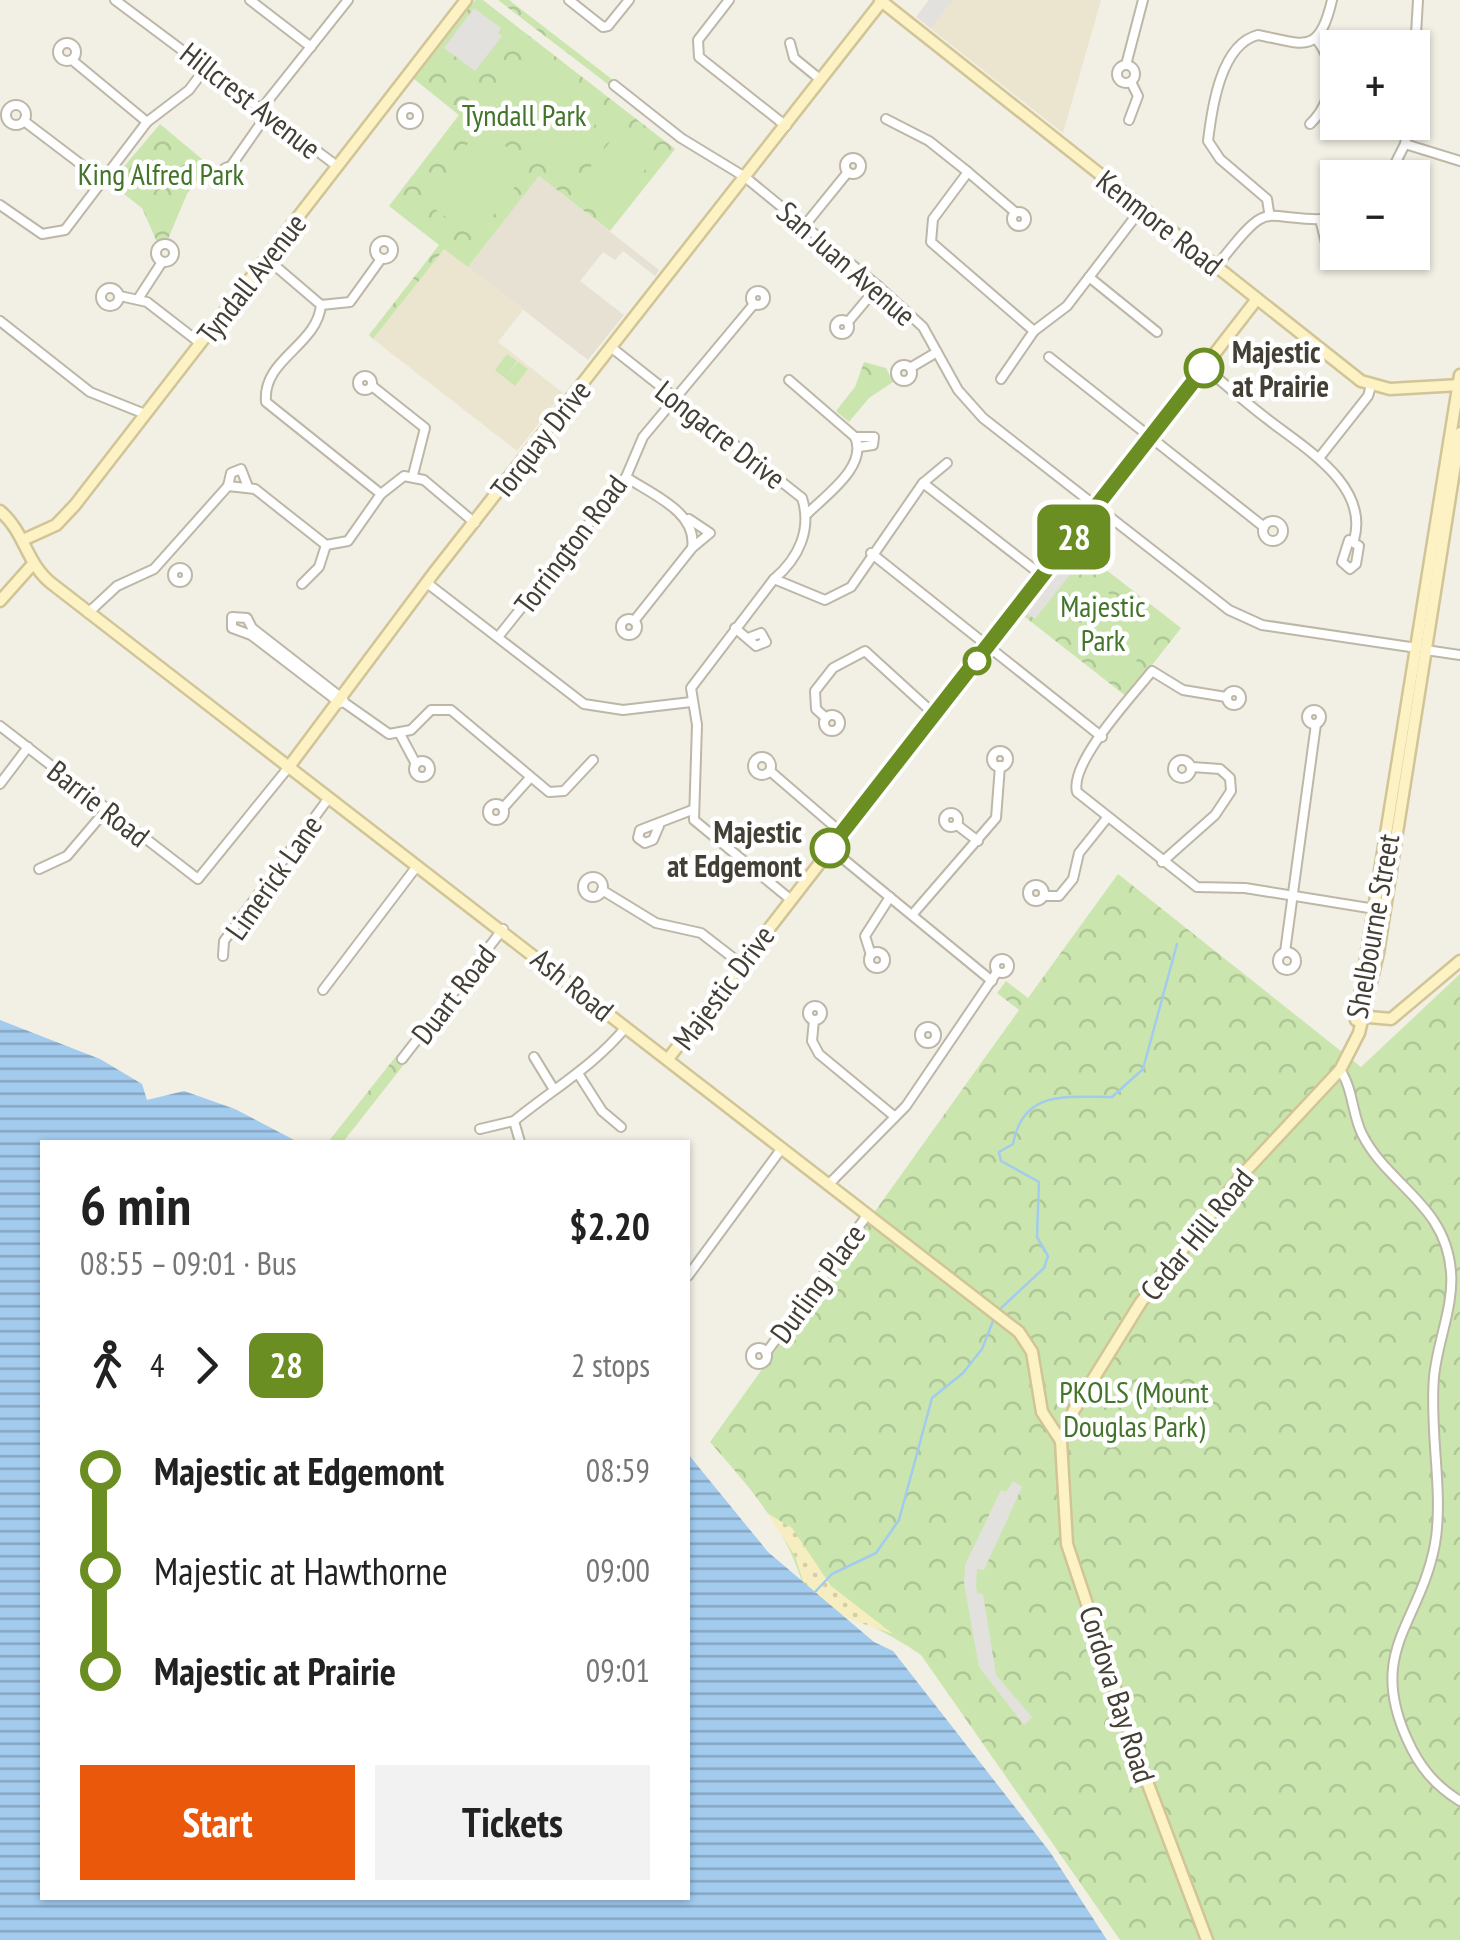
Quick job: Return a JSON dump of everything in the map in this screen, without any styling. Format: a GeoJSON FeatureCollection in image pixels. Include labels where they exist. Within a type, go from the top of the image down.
{"type":"FeatureCollection","features":[{"type":"Feature","properties":{"kind":"street","name":"Hillcrest Avenue"},"geometry":{"type":"LineString","coordinates":[[115,0],[338,166]]}},
{"type":"Feature","properties":{"kind":"street"},"geometry":{"type":"LineString","coordinates":[[250,0],[310,47]]}},
{"type":"Feature","properties":{"kind":"street"},"geometry":{"type":"LineString","coordinates":[[230,166],[310,47],[348,0]]}},
{"type":"Feature","properties":{"kind":"street","name":"Tyndall Avenue"},"geometry":{"type":"LineString","coordinates":[[23,540],[61,522],[466,0]]}},
{"type":"Feature","properties":{"kind":"street"},"geometry":{"type":"LineString","coordinates":[[569,0],[603,26],[608,26],[628,0]]}},
{"type":"Feature","properties":{"kind":"street"},"geometry":{"type":"LineString","coordinates":[[729,0],[698,40],[699,57],[786,126]]}},
{"type":"Feature","properties":{"kind":"street","name":"Torquay Drive"},"geometry":{"type":"LineString","coordinates":[[198,879],[342,701],[427,582],[882,0]]}},
{"type":"Feature","properties":{"kind":"street","name":"Kenmore Road"},"geometry":{"type":"LineString","coordinates":[[882,0],[1370,386]]}},
{"type":"Feature","properties":{"kind":"street"},"geometry":{"type":"LineString","coordinates":[[1131,82],[1123,83],[1117,77],[1118,69],[1126,65],[1143,0]]}},
{"type":"Feature","properties":{"kind":"street"},"geometry":{"type":"LineString","coordinates":[[1269,212],[1268,199],[1212,151],[1209,128],[1228,61],[1244,38],[1258,34],[1300,44],[1316,39],[1326,24],[1332,0]]}},
{"type":"Feature","properties":{"kind":"street"},"geometry":{"type":"LineString","coordinates":[[1416,30],[1418,0]]}},
{"type":"Feature","properties":{"kind":"street"},"geometry":{"type":"LineString","coordinates":[[1310,124],[1322,113],[1331,74],[1329,54],[1316,39]]}},
{"type":"Feature","properties":{"kind":"street"},"geometry":{"type":"LineString","coordinates":[[790,42],[794,58],[820,80]]}},
{"type":"Feature","properties":{"kind":"street"},"geometry":{"type":"LineString","coordinates":[[72,60],[147,122]]}},
{"type":"Feature","properties":{"kind":"street"},"geometry":{"type":"LineString","coordinates":[[1126,65],[1134,72],[1131,82],[1138,96],[1129,120]]}},
{"type":"Feature","properties":{"kind":"street"},"geometry":{"type":"LineString","coordinates":[[0,205],[31,229],[53,235],[65,230],[147,122],[189,90],[207,66]]}},
{"type":"Feature","properties":{"kind":"street","name":"San Juan Avenue"},"geometry":{"type":"LineString","coordinates":[[614,85],[680,138],[745,177],[878,286],[923,327],[969,405],[1245,619],[1460,655]]}},
{"type":"Feature","properties":{"kind":"street"},"geometry":{"type":"LineString","coordinates":[[388,100],[403,111]]}},
{"type":"Feature","properties":{"kind":"street"},"geometry":{"type":"LineString","coordinates":[[886,118],[929,141],[1015,212]]}},
{"type":"Feature","properties":{"kind":"street"},"geometry":{"type":"LineString","coordinates":[[24,121],[102,181]]}},
{"type":"Feature","properties":{"kind":"street"},"geometry":{"type":"LineString","coordinates":[[1397,160],[1406,140]]}},
{"type":"Feature","properties":{"kind":"street"},"geometry":{"type":"LineString","coordinates":[[1405,144],[1460,161]]}},
{"type":"Feature","properties":{"kind":"street"},"geometry":{"type":"LineString","coordinates":[[804,225],[848,172]]}},
{"type":"Feature","properties":{"kind":"street"},"geometry":{"type":"LineString","coordinates":[[968,172],[933,219],[931,242],[1034,331]]}},
{"type":"Feature","properties":{"kind":"street"},"geometry":{"type":"LineString","coordinates":[[1001,379],[1034,331],[1051,322],[1142,208]]}},
{"type":"Feature","properties":{"kind":"street"},"geometry":{"type":"LineString","coordinates":[[1216,266],[1251,222],[1269,212],[1320,219]]}},
{"type":"Feature","properties":{"kind":"street"},"geometry":{"type":"LineString","coordinates":[[266,258],[321,304],[350,302],[381,260]]}},
{"type":"Feature","properties":{"kind":"street"},"geometry":{"type":"LineString","coordinates":[[138,299],[162,262]]}},
{"type":"Feature","properties":{"kind":"street"},"geometry":{"type":"LineString","coordinates":[[1089,277],[1157,332]]}},
{"type":"Feature","properties":{"kind":"street"},"geometry":{"type":"LineString","coordinates":[[848,322],[878,286]]}},
{"type":"Feature","properties":{"kind":"street"},"geometry":{"type":"LineString","coordinates":[[120,296],[138,299],[200,343]]}},
{"type":"Feature","properties":{"kind":"street","name":"Majestic Drive"},"geometry":{"type":"LineString","coordinates":[[668,1059],[1257,299]]}},
{"type":"Feature","properties":{"kind":"street"},"geometry":{"type":"LineString","coordinates":[[321,304],[314,328],[269,378],[266,402],[381,494]]}},
{"type":"Feature","properties":{"kind":"street","name":"Torrington Road"},"geometry":{"type":"LineString","coordinates":[[498,638],[626,477],[643,437],[754,304]]}},
{"type":"Feature","properties":{"kind":"street"},"geometry":{"type":"LineString","coordinates":[[0,321],[90,392],[145,414]]}},
{"type":"Feature","properties":{"kind":"street","name":"Longacre Drive"},"geometry":{"type":"LineString","coordinates":[[612,348],[791,486],[802,498],[807,514],[791,565],[774,579],[691,688],[696,725],[692,810]]}},
{"type":"Feature","properties":{"kind":"street"},"geometry":{"type":"LineString","coordinates":[[910,368],[938,352]]}},
{"type":"Feature","properties":{"kind":"street"},"geometry":{"type":"LineString","coordinates":[[1049,358],[1264,527]]}},
{"type":"Feature","properties":{"kind":"street"},"geometry":{"type":"LineString","coordinates":[[1204,367],[1319,458],[1346,491],[1357,527],[1354,540]]}},
{"type":"Feature","properties":{"kind":"street"},"geometry":{"type":"LineString","coordinates":[[790,380],[857,442],[859,456],[807,514]]}},
{"type":"Feature","properties":{"kind":"street"},"geometry":{"type":"LineString","coordinates":[[1319,458],[1368,396],[1370,386],[1401,390],[1459,382]]}},
{"type":"Feature","properties":{"kind":"street","name":"Shelbourne Street"},"geometry":{"type":"LineString","coordinates":[[1422,649],[1459,382]]}},
{"type":"Feature","properties":{"kind":"street"},"geometry":{"type":"LineString","coordinates":[[372,386],[425,428],[413,475]]}},
{"type":"Feature","properties":{"kind":"street","name":"Shelbourne Street"},"geometry":{"type":"LineString","coordinates":[[1354,1043],[1460,433]]}},
{"type":"Feature","properties":{"kind":"street"},"geometry":{"type":"LineString","coordinates":[[774,579],[826,600],[850,587],[924,483],[947,463]]}},
{"type":"Feature","properties":{"kind":"street"},"geometry":{"type":"LineString","coordinates":[[88,613],[110,591],[145,576],[164,560],[228,486],[232,473],[241,469],[248,486],[326,545],[348,542],[395,479],[413,475],[475,522]]}},
{"type":"Feature","properties":{"kind":"street"},"geometry":{"type":"LineString","coordinates":[[626,477],[710,532],[692,548],[634,621]]}},
{"type":"Feature","properties":{"kind":"street"},"geometry":{"type":"LineString","coordinates":[[924,483],[1044,577]]}},
{"type":"Feature","properties":{"kind":"street"},"geometry":{"type":"LineString","coordinates":[[228,486],[248,486]]}},
{"type":"Feature","properties":{"kind":"street"},"geometry":{"type":"LineString","coordinates":[[0,511],[16,526],[32,564],[0,601]]}},
{"type":"Feature","properties":{"kind":"street"},"geometry":{"type":"LineString","coordinates":[[685,517],[692,528],[692,548]]}},
{"type":"Feature","properties":{"kind":"street"},"geometry":{"type":"LineString","coordinates":[[302,584],[320,568],[326,545]]}},
{"type":"Feature","properties":{"kind":"street"},"geometry":{"type":"LineString","coordinates":[[871,553],[1102,738]]}},
{"type":"Feature","properties":{"kind":"street"},"geometry":{"type":"LineString","coordinates":[[164,560],[174,570]]}},
{"type":"Feature","properties":{"kind":"street","name":"Ash Road"},"geometry":{"type":"LineString","coordinates":[[32,564],[88,613],[328,800],[504,930],[1019,1332],[1032,1352],[1042,1412],[1061,1441]]}},
{"type":"Feature","properties":{"kind":"street"},"geometry":{"type":"LineString","coordinates":[[427,582],[584,704],[623,710],[692,702]]}},
{"type":"Feature","properties":{"kind":"street"},"geometry":{"type":"LineString","coordinates":[[342,701],[251,635],[232,628],[232,617],[247,618],[252,628],[378,729],[400,734],[416,764]]}},
{"type":"Feature","properties":{"kind":"street"},"geometry":{"type":"LineString","coordinates":[[735,628],[748,638]]}},
{"type":"Feature","properties":{"kind":"street"},"geometry":{"type":"LineString","coordinates":[[826,718],[814,702],[817,686],[848,657],[865,652],[933,713]]}},
{"type":"Feature","properties":{"kind":"street"},"geometry":{"type":"LineString","coordinates":[[1226,697],[1183,690],[1152,671],[1085,757],[1074,784],[1076,792],[1162,862],[1204,889],[1245,888],[1380,910]]}},
{"type":"Feature","properties":{"kind":"street"},"geometry":{"type":"LineString","coordinates":[[400,734],[430,710],[451,710],[503,750],[548,792],[564,791],[593,760]]}},
{"type":"Feature","properties":{"kind":"street"},"geometry":{"type":"LineString","coordinates":[[1284,952],[1316,724]]}},
{"type":"Feature","properties":{"kind":"street","name":"Barrie Road"},"geometry":{"type":"LineString","coordinates":[[0,726],[198,879]]}},
{"type":"Feature","properties":{"kind":"street"},"geometry":{"type":"LineString","coordinates":[[0,784],[28,748]]}},
{"type":"Feature","properties":{"kind":"street"},"geometry":{"type":"LineString","coordinates":[[912,916],[996,818],[1000,766]]}},
{"type":"Feature","properties":{"kind":"street"},"geometry":{"type":"LineString","coordinates":[[1162,862],[1215,815],[1232,792],[1230,778],[1220,768],[1192,767]]}},
{"type":"Feature","properties":{"kind":"street"},"geometry":{"type":"LineString","coordinates":[[770,771],[843,834]]}},
{"type":"Feature","properties":{"kind":"street"},"geometry":{"type":"LineString","coordinates":[[502,808],[529,778]]}},
{"type":"Feature","properties":{"kind":"street","name":"Limerick Lane"},"geometry":{"type":"LineString","coordinates":[[222,956],[224,940],[328,800]]}},
{"type":"Feature","properties":{"kind":"street"},"geometry":{"type":"LineString","coordinates":[[39,869],[67,856],[106,810]]}},
{"type":"Feature","properties":{"kind":"street"},"geometry":{"type":"LineString","coordinates":[[659,826],[692,810],[694,820],[790,899]]}},
{"type":"Feature","properties":{"kind":"street"},"geometry":{"type":"LineString","coordinates":[[1044,896],[1059,896],[1072,878],[1079,853],[1107,818]]}},
{"type":"Feature","properties":{"kind":"street"},"geometry":{"type":"LineString","coordinates":[[957,825],[978,841]]}},
{"type":"Feature","properties":{"kind":"street"},"geometry":{"type":"LineString","coordinates":[[830,848],[912,916],[995,977],[947,1049],[894,1116],[830,1184]]}},
{"type":"Feature","properties":{"kind":"street"},"geometry":{"type":"LineString","coordinates":[[322,990],[416,866]]}},
{"type":"Feature","properties":{"kind":"street"},"geometry":{"type":"LineString","coordinates":[[602,890],[656,923],[701,933],[740,964]]}},
{"type":"Feature","properties":{"kind":"street"},"geometry":{"type":"LineString","coordinates":[[872,955],[865,936],[890,898]]}},
{"type":"Feature","properties":{"kind":"street","name":"Duart Road"},"geometry":{"type":"LineString","coordinates":[[402,1059],[504,930]]}},
{"type":"Feature","properties":{"kind":"street"},"geometry":{"type":"LineString","coordinates":[[1360,1017],[1391,1019],[1460,961]]}},
{"type":"Feature","properties":{"kind":"street"},"geometry":{"type":"LineString","coordinates":[[814,1020],[812,1042],[819,1054],[894,1116]]}},
{"type":"Feature","properties":{"kind":"street"},"geometry":{"type":"LineString","coordinates":[[480,1130],[514,1120],[553,1088],[579,1075],[626,1027]]}},
{"type":"Feature","properties":{"kind":"street"},"geometry":{"type":"LineString","coordinates":[[934,1040],[947,1049]]}},
{"type":"Feature","properties":{"kind":"street","name":"Cedar Hill Road"},"geometry":{"type":"LineString","coordinates":[[1061,1441],[1074,1410],[1141,1302],[1242,1175],[1340,1070],[1354,1043]]}},
{"type":"Feature","properties":{"kind":"street"},"geometry":{"type":"LineString","coordinates":[[534,1057],[553,1088]]}},
{"type":"Feature","properties":{"kind":"street"},"geometry":{"type":"LineString","coordinates":[[1340,1070],[1362,1135],[1429,1212],[1445,1244],[1451,1271],[1434,1374],[1434,1477],[1438,1507],[1435,1544],[1391,1664],[1396,1712],[1413,1752],[1424,1772],[1460,1801]]}},
{"type":"Feature","properties":{"kind":"street"},"geometry":{"type":"LineString","coordinates":[[579,1075],[602,1112],[622,1127]]}},
{"type":"Feature","properties":{"kind":"street"},"geometry":{"type":"LineString","coordinates":[[514,1120],[519,1140]]}},
{"type":"Feature","properties":{"kind":"street"},"geometry":{"type":"LineString","coordinates":[[690,1273],[782,1148]]}},
{"type":"Feature","properties":{"kind":"street","name":"Durling Place"},"geometry":{"type":"LineString","coordinates":[[766,1353],[868,1214]]}},
{"type":"Feature","properties":{"kind":"street","name":"Cordova Bay Road"},"geometry":{"type":"LineString","coordinates":[[1061,1441],[1067,1544],[1140,1763],[1207,1940]]}},
{"type":"Feature","properties":{"kind":"shaded area"},"geometry":{"type":"Polygon","coordinates":[[[929,0],[1101,0],[1063,133],[916,17],[929,0]]]}},
{"type":"Feature","properties":{"kind":"shaded area"},"geometry":{"type":"Polygon","coordinates":[[[929,0],[953,0],[931,28],[917,16],[929,0]]]}},
{"type":"Feature","properties":{"kind":"shaded area"},"geometry":{"type":"Polygon","coordinates":[[[474,8],[501,28],[498,33],[502,36],[475,71],[444,48],[474,8]]]}},
{"type":"Feature","properties":{"kind":"shaded area"},"geometry":{"type":"Polygon","coordinates":[[[539,176],[659,270],[655,276],[623,251],[615,260],[603,252],[580,281],[624,315],[588,360],[468,267],[539,176]]]}},
{"type":"Feature","properties":{"kind":"shaded area"},"geometry":{"type":"Polygon","coordinates":[[[444,248],[523,310],[498,342],[563,393],[517,451],[373,339],[444,248]]]}},
{"type":"Feature","properties":{"kind":"shaded area"},"geometry":{"type":"Polygon","coordinates":[[[1071,556],[1079,563],[1035,619],[1027,614],[1071,556]]]}},
{"type":"Feature","properties":{"kind":"shaded area"},"geometry":{"type":"Polygon","coordinates":[[[1013,1481],[1022,1487],[984,1570],[977,1569],[976,1587],[977,1593],[983,1594],[996,1675],[1032,1717],[1024,1725],[979,1667],[964,1583],[965,1565],[1001,1490],[1006,1492],[1013,1481]]]}},
{"type":"Feature","properties":{"kind":"green space","name":"Tyndall Park"},"geometry":{"type":"Polygon","coordinates":[[[475,0],[483,0],[675,149],[610,231],[539,176],[468,267],[444,249],[373,339],[369,335],[439,245],[389,206],[459,115],[414,79],[475,0]]]}},
{"type":"Feature","properties":{"kind":"green space","name":"Tyndall Park"},"geometry":{"type":"Polygon","coordinates":[[[498,0],[509,0],[613,80],[609,85],[498,0]]]}},
{"type":"Feature","properties":{"kind":"green space"},"geometry":{"type":"Polygon","coordinates":[[[528,58],[602,116],[563,165],[489,107],[528,58]]]}},
{"type":"Feature","properties":{"kind":"green space","name":"King Alfred Park"},"geometry":{"type":"Polygon","coordinates":[[[160,124],[215,170],[210,176],[204,172],[187,194],[168,239],[157,242],[142,208],[110,183],[160,124]]]}},
{"type":"Feature","properties":{"kind":"green space"},"geometry":{"type":"Polygon","coordinates":[[[480,127],[531,165],[476,239],[425,202],[480,127]]]}},
{"type":"Feature","properties":{"kind":"green space"},"geometry":{"type":"Polygon","coordinates":[[[616,134],[652,161],[608,217],[573,189],[616,134]]]}},
{"type":"Feature","properties":{"kind":"green space"},"geometry":{"type":"Polygon","coordinates":[[[507,354],[517,361],[507,375],[518,362],[528,369],[515,386],[495,370],[507,354]]]}},
{"type":"Feature","properties":{"kind":"green space"},"geometry":{"type":"Polygon","coordinates":[[[864,362],[886,368],[893,382],[869,398],[849,422],[836,411],[855,387],[864,362]]]}},
{"type":"Feature","properties":{"kind":"green space","name":"Majestic Park"},"geometry":{"type":"Polygon","coordinates":[[[1078,548],[1181,628],[1127,697],[1025,617],[1078,548]]]}},
{"type":"Feature","properties":{"kind":"green space"},"geometry":{"type":"Polygon","coordinates":[[[1055,589],[1069,600],[1047,628],[1034,617],[1055,589]]]}},
{"type":"Feature","properties":{"kind":"green space"},"geometry":{"type":"Polygon","coordinates":[[[1107,592],[1155,625],[1156,635],[1120,682],[1101,663],[1092,640],[1095,616],[1107,592]]]}},
{"type":"Feature","properties":{"kind":"green space","name":"PKOLS (Mount Douglas Park)"},"geometry":{"type":"Polygon","coordinates":[[[1118,874],[1361,1067],[1460,974],[1460,1940],[1120,1940],[921,1655],[805,1592],[779,1530],[710,1442],[1019,1010],[997,993],[1006,981],[1028,998],[1118,874]]]}},
{"type":"Feature","properties":{"kind":"green space"},"geometry":{"type":"Polygon","coordinates":[[[397,1055],[405,1063],[345,1140],[330,1140],[397,1055]]]}},
{"type":"Feature","properties":{"kind":"sand"},"geometry":{"type":"Polygon","coordinates":[[[767,1513],[792,1528],[831,1586],[893,1634],[849,1619],[807,1594],[795,1556],[767,1513]]]}},
{"type":"Feature","properties":{"kind":"water"},"geometry":{"type":"Polygon","coordinates":[[[0,1020],[100,1059],[142,1084],[147,1100],[184,1091],[235,1109],[294,1140],[40,1140],[40,1900],[690,1900],[690,1456],[768,1552],[874,1642],[893,1651],[1050,1852],[1107,1940],[0,1940],[0,1020]]]}},
{"type":"Feature","properties":{"kind":"waterway"},"geometry":{"type":"LineString","coordinates":[[999,1310],[1044,1268],[1048,1256],[1037,1237],[1039,1182],[1001,1161],[999,1152],[1013,1144],[1018,1126],[1037,1105],[1064,1097],[1112,1097],[1143,1069],[1177,944]]}},
{"type":"Feature","properties":{"kind":"waterway"},"geometry":{"type":"LineString","coordinates":[[815,1592],[832,1574],[876,1553],[899,1520],[932,1398],[963,1373],[982,1349],[995,1316]]}},
{"type":"Feature","properties":{"kind":"bus line","name":"28"},"geometry":{"type":"LineString","coordinates":[[830,848],[1204,368]]}},
{"type":"Feature","properties":{"kind":"place","name":"Majestic at Prairie"},"geometry":{"type":"Point","coordinates":[1204,368]}},
{"type":"Feature","properties":{"kind":"place","name":"Majestic at Edgemont"},"geometry":{"type":"Point","coordinates":[830,848]}}]}
